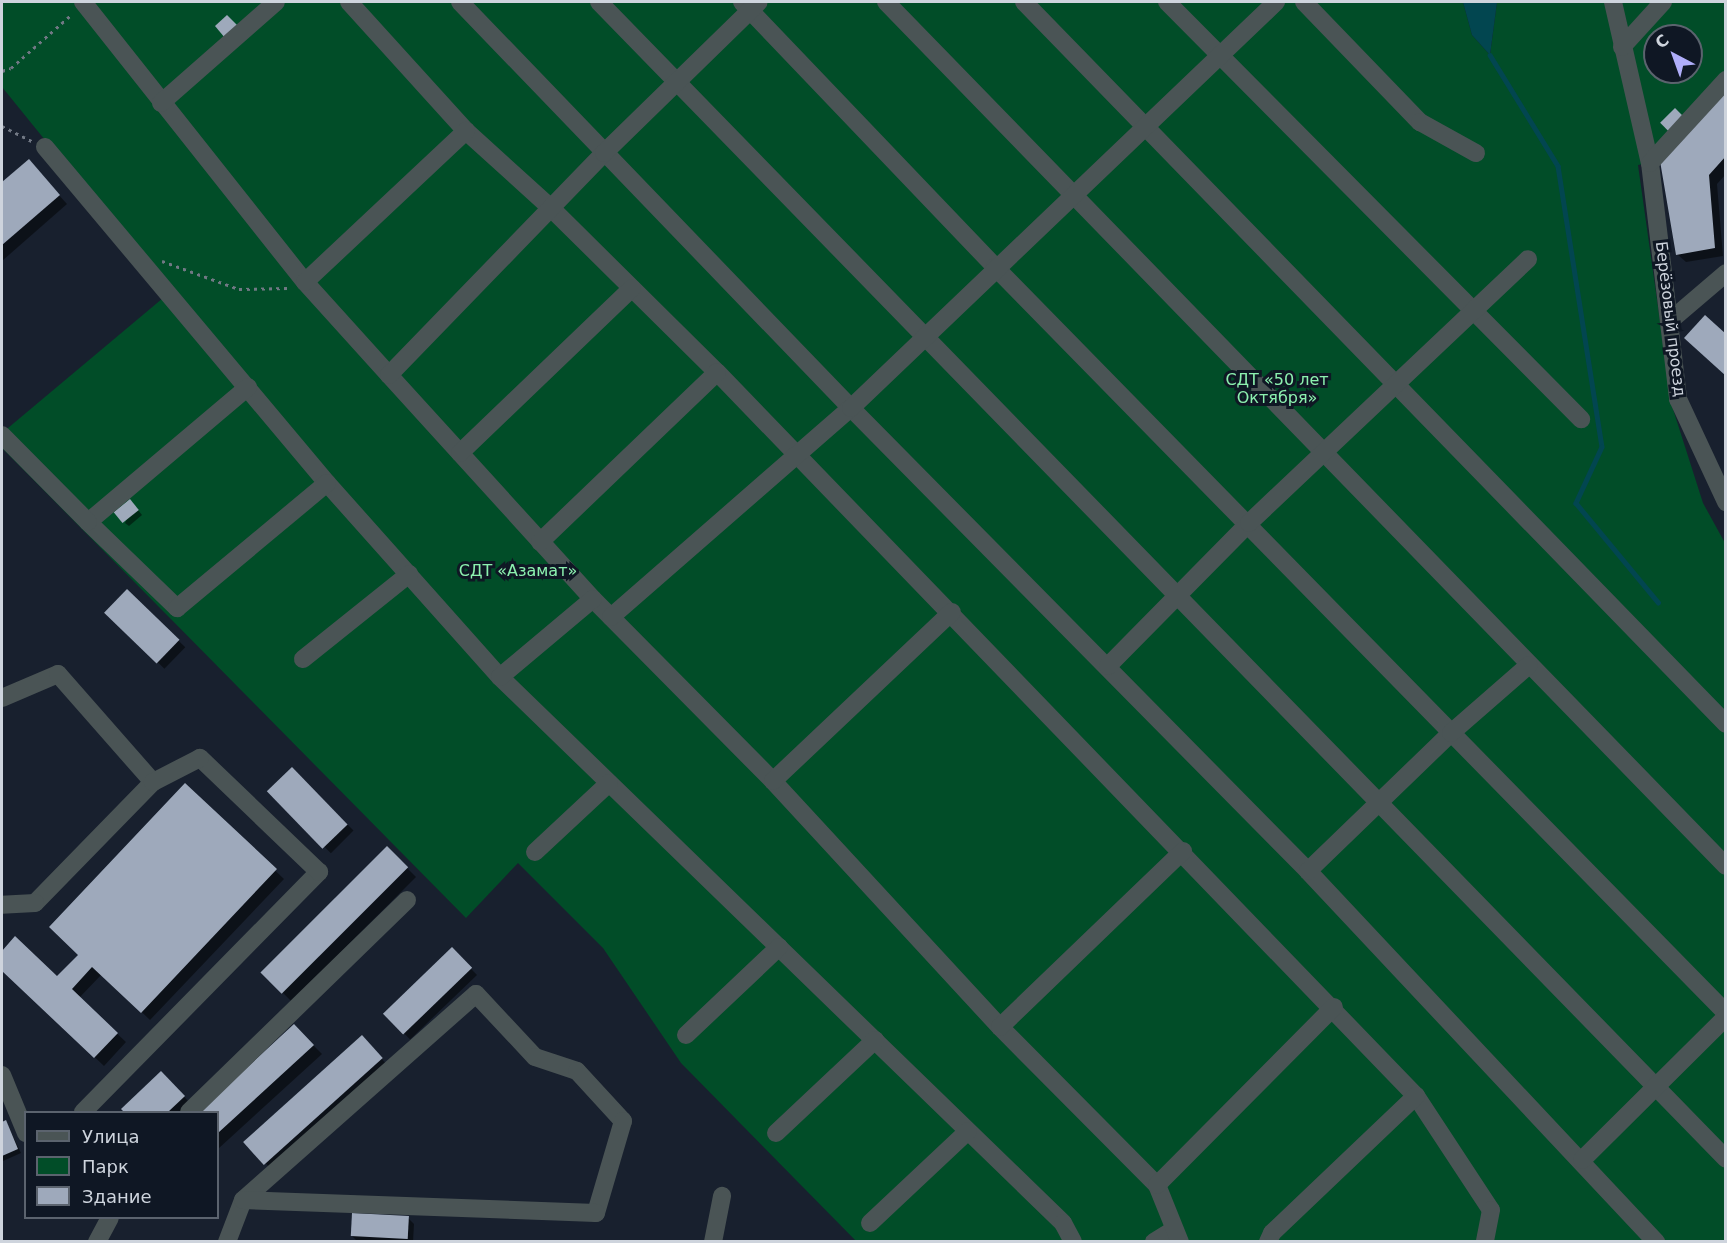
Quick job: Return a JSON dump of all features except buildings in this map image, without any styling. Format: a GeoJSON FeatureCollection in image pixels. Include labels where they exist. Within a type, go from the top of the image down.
{"type":"FeatureCollection","features":[{"type":"Feature","properties":{"kind":"street"},"geometry":{"type":"LineString","coordinates":[[85,2],[161,102],[305,282],[540,542],[593,599],[773,781],[1000,1027],[1157,1185],[1177,1236],[1154,1242]]}},
{"type":"Feature","properties":{"kind":"street"},"geometry":{"type":"LineString","coordinates":[[161,102],[276,2]]}},
{"type":"Feature","properties":{"kind":"street"},"geometry":{"type":"LineString","coordinates":[[349,2],[466,130],[551,208],[717,372],[952,612],[1416,1096],[1491,1210],[1485,1242]]}},
{"type":"Feature","properties":{"kind":"street"},"geometry":{"type":"LineString","coordinates":[[460,2],[850,408],[1108,666],[1308,871],[1656,1242]]}},
{"type":"Feature","properties":{"kind":"street"},"geometry":{"type":"LineString","coordinates":[[599,2],[922,336],[1179,594],[1725,1159]]}},
{"type":"Feature","properties":{"kind":"street"},"geometry":{"type":"LineString","coordinates":[[886,2],[1725,866]]}},
{"type":"Feature","properties":{"kind":"street"},"geometry":{"type":"LineString","coordinates":[[1024,2],[1146,124],[1725,724]]}},
{"type":"Feature","properties":{"kind":"street"},"geometry":{"type":"LineString","coordinates":[[1167,2],[1474,308],[1581,419]]}},
{"type":"Feature","properties":{"kind":"street"},"geometry":{"type":"LineString","coordinates":[[611,617],[850,408],[922,336],[1276,2]]}},
{"type":"Feature","properties":{"kind":"street"},"geometry":{"type":"LineString","coordinates":[[1304,2],[1420,122],[1476,153]]}},
{"type":"Feature","properties":{"kind":"street","name":"Берёзовый проезд"},"geometry":{"type":"LineString","coordinates":[[1613,2],[1650,163],[1671,320],[1678,399],[1725,502]]}},
{"type":"Feature","properties":{"kind":"street"},"geometry":{"type":"LineString","coordinates":[[1622,47],[1663,2]]}},
{"type":"Feature","properties":{"kind":"street"},"geometry":{"type":"LineString","coordinates":[[389,375],[751,4],[995,267],[1249,523],[1725,1015],[1582,1161]]}},
{"type":"Feature","properties":{"kind":"street"},"geometry":{"type":"LineString","coordinates":[[1650,163],[1725,80]]}},
{"type":"Feature","properties":{"kind":"street"},"geometry":{"type":"LineString","coordinates":[[305,282],[466,130]]}},
{"type":"Feature","properties":{"kind":"street"},"geometry":{"type":"LineString","coordinates":[[45,147],[327,483],[500,677],[1063,1223],[1073,1242]]}},
{"type":"Feature","properties":{"kind":"street"},"geometry":{"type":"LineString","coordinates":[[1108,666],[1249,523],[1395,382],[1528,259]]}},
{"type":"Feature","properties":{"kind":"street"},"geometry":{"type":"LineString","coordinates":[[1671,320],[1725,273]]}},
{"type":"Feature","properties":{"kind":"street"},"geometry":{"type":"LineString","coordinates":[[460,453],[632,288]]}},
{"type":"Feature","properties":{"kind":"street"},"geometry":{"type":"LineString","coordinates":[[540,542],[717,372]]}},
{"type":"Feature","properties":{"kind":"street"},"geometry":{"type":"LineString","coordinates":[[88,522],[248,387]]}},
{"type":"Feature","properties":{"kind":"street"},"geometry":{"type":"LineString","coordinates":[[2,435],[177,608],[327,483]]}},
{"type":"Feature","properties":{"kind":"street"},"geometry":{"type":"LineString","coordinates":[[303,659],[409,574]]}},
{"type":"Feature","properties":{"kind":"street"},"geometry":{"type":"LineString","coordinates":[[500,677],[593,599]]}},
{"type":"Feature","properties":{"kind":"street"},"geometry":{"type":"LineString","coordinates":[[773,781],[952,612]]}},
{"type":"Feature","properties":{"kind":"street"},"geometry":{"type":"LineString","coordinates":[[1308,871],[1451,733],[1529,665]]}},
{"type":"Feature","properties":{"kind":"street"},"geometry":{"type":"LineString","coordinates":[[2,698],[58,674],[153,782]]}},
{"type":"Feature","properties":{"kind":"street"},"geometry":{"type":"LineString","coordinates":[[2,905],[35,903],[153,782],[200,758],[319,872],[85,1111]]}},
{"type":"Feature","properties":{"kind":"street"},"geometry":{"type":"LineString","coordinates":[[535,852],[609,783]]}},
{"type":"Feature","properties":{"kind":"street"},"geometry":{"type":"LineString","coordinates":[[1000,1027],[1183,851]]}},
{"type":"Feature","properties":{"kind":"street"},"geometry":{"type":"LineString","coordinates":[[191,1111],[407,900]]}},
{"type":"Feature","properties":{"kind":"street"},"geometry":{"type":"LineString","coordinates":[[686,1035],[779,947]]}},
{"type":"Feature","properties":{"kind":"street"},"geometry":{"type":"LineString","coordinates":[[227,1242],[243,1200],[476,994],[535,1057],[577,1071],[623,1121],[596,1213],[243,1200]]}},
{"type":"Feature","properties":{"kind":"street"},"geometry":{"type":"LineString","coordinates":[[1157,1185],[1334,1008]]}},
{"type":"Feature","properties":{"kind":"street"},"geometry":{"type":"LineString","coordinates":[[776,1133],[875,1040]]}},
{"type":"Feature","properties":{"kind":"street"},"geometry":{"type":"LineString","coordinates":[[2,1075],[24,1128]]}},
{"type":"Feature","properties":{"kind":"street"},"geometry":{"type":"LineString","coordinates":[[1268,1242],[1272,1233],[1416,1096]]}},
{"type":"Feature","properties":{"kind":"street"},"geometry":{"type":"LineString","coordinates":[[870,1223],[968,1131]]}},
{"type":"Feature","properties":{"kind":"street"},"geometry":{"type":"LineString","coordinates":[[713,1242],[722,1196]]}},
{"type":"Feature","properties":{"kind":"street"},"geometry":{"type":"LineString","coordinates":[[97,1242],[109,1219]]}},
{"type":"Feature","properties":{"kind":"path"},"geometry":{"type":"LineString","coordinates":[[2,71],[11,68],[85,2]]}},
{"type":"Feature","properties":{"kind":"path"},"geometry":{"type":"LineString","coordinates":[[2,126],[45,147]]}},
{"type":"Feature","properties":{"kind":"path"},"geometry":{"type":"LineString","coordinates":[[132,250],[239,289],[280,290],[305,282]]}},
{"type":"Feature","properties":{"kind":"green space"},"geometry":{"type":"Polygon","coordinates":[[[2,2],[1463,2],[1472,35],[1490,55],[1497,2],[1725,2],[1725,90],[1660,161],[1638,165],[1672,406],[1703,503],[1725,543],[1725,1241],[856,1241],[681,1063],[603,948],[518,863],[466,918],[2,448],[2,433],[169,293],[2,87],[2,2]]]}},
{"type":"Feature","properties":{"kind":"shaded area"},"geometry":{"type":"Polygon","coordinates":[[[1463,2],[1497,2],[1490,55],[1472,35],[1463,2]]]}},
{"type":"Feature","properties":{"kind":"waterway"},"geometry":{"type":"LineString","coordinates":[[1490,55],[1558,166],[1602,447],[1576,503],[1658,602]]}},
{"type":"Feature","properties":{"kind":"park label","name":"СДТ «50 лет Октября»"},"geometry":{"type":"Point","coordinates":[1277,389]}},
{"type":"Feature","properties":{"kind":"park label","name":"СДТ «Азамат»"},"geometry":{"type":"Point","coordinates":[518,571]}}]}
